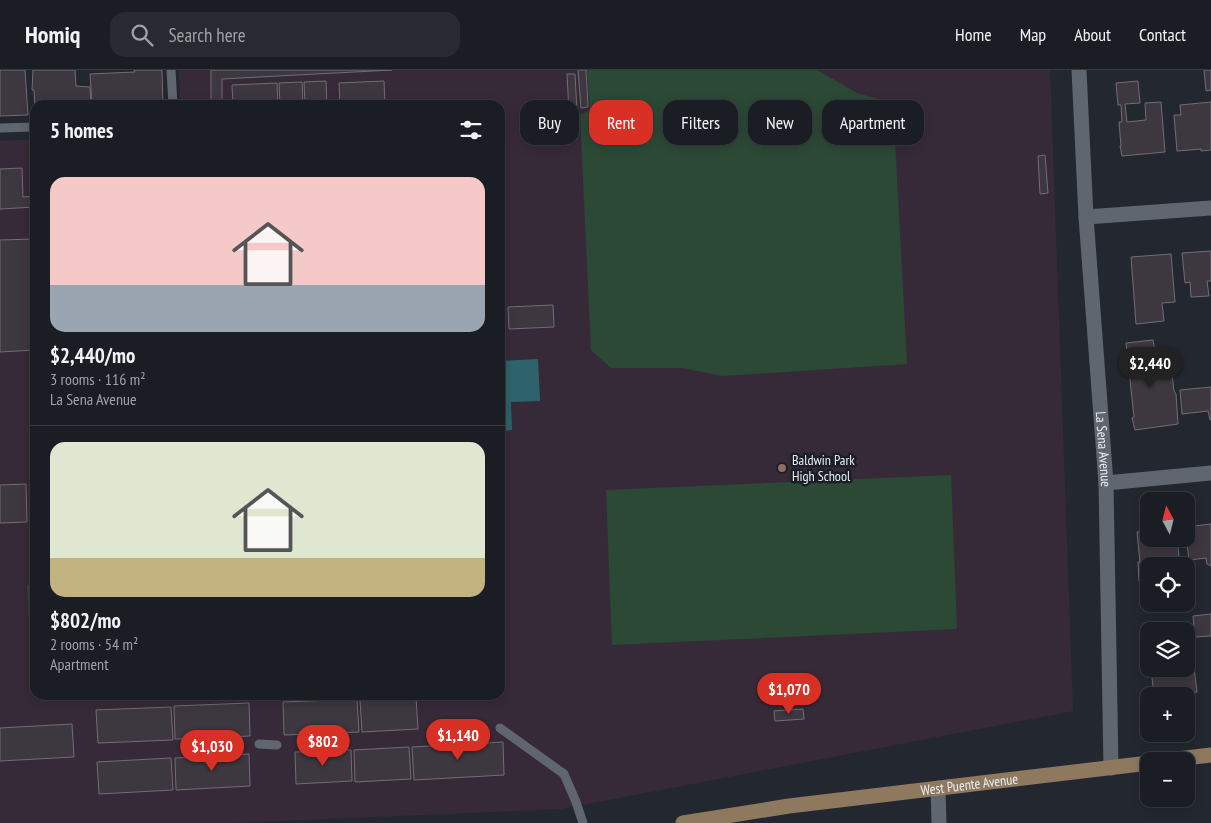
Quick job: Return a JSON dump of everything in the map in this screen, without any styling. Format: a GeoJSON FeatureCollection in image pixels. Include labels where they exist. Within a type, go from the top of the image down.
{"type":"FeatureCollection","features":[{"type":"Feature","properties":{"kind":"main road"},"geometry":{"type":"LineString","coordinates":[[1195,757],[1211,755]]}},
{"type":"Feature","properties":{"kind":"main road","name":"West Puente Avenue"},"geometry":{"type":"LineString","coordinates":[[683,823],[789,806],[1140,764]]}},
{"type":"Feature","properties":{"kind":"street","name":"La Sena Avenue"},"geometry":{"type":"LineString","coordinates":[[1080,70],[1086,217],[1106,483],[1111,768]]}},
{"type":"Feature","properties":{"kind":"street"},"geometry":{"type":"LineString","coordinates":[[1086,217],[1211,208]]}},
{"type":"Feature","properties":{"kind":"street"},"geometry":{"type":"LineString","coordinates":[[1106,483],[1211,473]]}},
{"type":"Feature","properties":{"kind":"street"},"geometry":{"type":"LineString","coordinates":[[938,788],[940,823]]}},
{"type":"Feature","properties":{"kind":"lane"},"geometry":{"type":"LineString","coordinates":[[171,70],[173,100]]}},
{"type":"Feature","properties":{"kind":"lane"},"geometry":{"type":"LineString","coordinates":[[0,128],[30,126]]}},
{"type":"Feature","properties":{"kind":"lane"},"geometry":{"type":"LineString","coordinates":[[500,728],[564,774],[583,823]]}},
{"type":"Feature","properties":{"kind":"lane"},"geometry":{"type":"LineString","coordinates":[[258,744],[276,745]]}},
{"type":"Feature","properties":{"kind":"shaded area","name":"Baldwin Park High School"},"geometry":{"type":"Polygon","coordinates":[[[179,70],[1050,70],[1073,711],[561,809],[232,823],[0,823],[0,141],[30,139],[30,700],[505,700],[505,100],[180,100],[179,70]]]}},
{"type":"Feature","properties":{"kind":"green space"},"geometry":{"type":"Polygon","coordinates":[[[587,70],[817,70],[857,93],[882,100],[822,100],[822,145],[895,145],[907,364],[722,376],[683,368],[611,368],[591,350],[580,115],[589,110],[589,145],[653,145],[653,100],[589,100],[587,70]]]}},
{"type":"Feature","properties":{"kind":"green space"},"geometry":{"type":"Polygon","coordinates":[[[951,475],[957,629],[612,645],[606,490],[951,475]]]}},
{"type":"Feature","properties":{"kind":"green space"},"geometry":{"type":"Polygon","coordinates":[[[27,585],[30,585],[30,640],[27,585]]]}},
{"type":"Feature","properties":{"kind":"water"},"geometry":{"type":"Polygon","coordinates":[[[538,359],[540,401],[511,402],[512,430],[505,431],[505,361],[538,359]]]}},
{"type":"Feature","properties":{"kind":"building"},"geometry":{"type":"Polygon","coordinates":[[[0,70],[25,70],[28,115],[0,116],[0,70]]]}},
{"type":"Feature","properties":{"kind":"building"},"geometry":{"type":"Polygon","coordinates":[[[33,70],[75,70],[76,86],[90,87],[91,100],[34,100],[34,90],[32,90],[33,70]]]}},
{"type":"Feature","properties":{"kind":"building"},"geometry":{"type":"Polygon","coordinates":[[[134,70],[162,70],[163,100],[92,100],[90,74],[135,72],[134,70]]]}},
{"type":"Feature","properties":{"kind":"building"},"geometry":{"type":"Polygon","coordinates":[[[211,70],[392,70],[222,79],[222,100],[211,100],[211,70]]]}},
{"type":"Feature","properties":{"kind":"building"},"geometry":{"type":"Polygon","coordinates":[[[578,70],[586,70],[588,107],[581,108],[578,70]]]}},
{"type":"Feature","properties":{"kind":"building"},"geometry":{"type":"Polygon","coordinates":[[[1204,70],[1211,70],[1211,90],[1206,91],[1204,70]]]}},
{"type":"Feature","properties":{"kind":"building"},"geometry":{"type":"Polygon","coordinates":[[[567,74],[575,74],[576,100],[568,100],[567,74]]]}},
{"type":"Feature","properties":{"kind":"building"},"geometry":{"type":"Polygon","coordinates":[[[326,81],[327,100],[305,100],[304,82],[326,81]]]}},
{"type":"Feature","properties":{"kind":"building"},"geometry":{"type":"Polygon","coordinates":[[[384,81],[385,100],[340,100],[339,83],[384,81]]]}},
{"type":"Feature","properties":{"kind":"building"},"geometry":{"type":"Polygon","coordinates":[[[1138,81],[1140,103],[1125,104],[1127,122],[1146,120],[1145,103],[1161,102],[1165,152],[1122,156],[1119,122],[1122,122],[1121,105],[1118,105],[1116,83],[1138,81]]]}},
{"type":"Feature","properties":{"kind":"building"},"geometry":{"type":"Polygon","coordinates":[[[302,82],[303,100],[280,100],[279,83],[302,82]]]}},
{"type":"Feature","properties":{"kind":"building"},"geometry":{"type":"Polygon","coordinates":[[[277,83],[278,100],[233,100],[232,85],[277,83]]]}},
{"type":"Feature","properties":{"kind":"building"},"geometry":{"type":"Polygon","coordinates":[[[1211,102],[1211,150],[1177,151],[1174,115],[1181,115],[1180,105],[1211,102]]]}},
{"type":"Feature","properties":{"kind":"building"},"geometry":{"type":"Polygon","coordinates":[[[1045,155],[1048,193],[1040,194],[1038,156],[1045,155]]]}},
{"type":"Feature","properties":{"kind":"building"},"geometry":{"type":"Polygon","coordinates":[[[22,168],[23,197],[30,196],[30,207],[0,209],[0,169],[22,168]]]}},
{"type":"Feature","properties":{"kind":"building"},"geometry":{"type":"Polygon","coordinates":[[[30,239],[30,350],[0,352],[0,240],[30,239]]]}},
{"type":"Feature","properties":{"kind":"building"},"geometry":{"type":"Polygon","coordinates":[[[1211,251],[1211,281],[1207,281],[1209,296],[1191,297],[1190,282],[1185,283],[1182,253],[1211,251]]]}},
{"type":"Feature","properties":{"kind":"building"},"geometry":{"type":"Polygon","coordinates":[[[1171,254],[1175,302],[1162,303],[1164,321],[1136,324],[1131,257],[1171,254]]]}},
{"type":"Feature","properties":{"kind":"building"},"geometry":{"type":"Polygon","coordinates":[[[553,305],[554,327],[509,329],[508,307],[553,305]]]}},
{"type":"Feature","properties":{"kind":"building"},"geometry":{"type":"Polygon","coordinates":[[[1153,340],[1159,376],[1172,374],[1176,394],[1178,424],[1135,430],[1132,418],[1134,417],[1126,343],[1153,340]]]}},
{"type":"Feature","properties":{"kind":"building"},"geometry":{"type":"Polygon","coordinates":[[[1211,387],[1211,420],[1208,411],[1182,414],[1180,390],[1211,387]]]}},
{"type":"Feature","properties":{"kind":"building"},"geometry":{"type":"Polygon","coordinates":[[[26,484],[27,522],[0,523],[0,485],[26,484]]]}},
{"type":"Feature","properties":{"kind":"building"},"geometry":{"type":"Polygon","coordinates":[[[1211,524],[1211,566],[1207,564],[1206,558],[1195,559],[1195,557],[1189,557],[1188,548],[1195,548],[1195,526],[1211,524]]]}},
{"type":"Feature","properties":{"kind":"building"},"geometry":{"type":"Polygon","coordinates":[[[1137,532],[1140,532],[1140,548],[1178,548],[1179,557],[1140,557],[1140,562],[1137,532]]]}},
{"type":"Feature","properties":{"kind":"building"},"geometry":{"type":"Polygon","coordinates":[[[1138,562],[1140,562],[1139,581],[1138,562]]]}},
{"type":"Feature","properties":{"kind":"building"},"geometry":{"type":"Polygon","coordinates":[[[1211,614],[1211,636],[1195,637],[1193,616],[1211,614]]]}},
{"type":"Feature","properties":{"kind":"building"},"geometry":{"type":"Polygon","coordinates":[[[1195,676],[1197,692],[1195,692],[1195,687],[1153,687],[1152,677],[1195,676]]]}},
{"type":"Feature","properties":{"kind":"building"},"geometry":{"type":"Polygon","coordinates":[[[357,700],[359,732],[284,735],[283,702],[357,700]]]}},
{"type":"Feature","properties":{"kind":"building"},"geometry":{"type":"Polygon","coordinates":[[[360,700],[416,700],[418,729],[362,732],[360,700]]]}},
{"type":"Feature","properties":{"kind":"building"},"geometry":{"type":"Polygon","coordinates":[[[249,703],[250,736],[175,739],[174,706],[249,703]]]}},
{"type":"Feature","properties":{"kind":"building"},"geometry":{"type":"Polygon","coordinates":[[[171,707],[173,740],[98,743],[96,710],[171,707]]]}},
{"type":"Feature","properties":{"kind":"building"},"geometry":{"type":"Polygon","coordinates":[[[803,709],[804,719],[775,721],[774,711],[803,709]]]}},
{"type":"Feature","properties":{"kind":"building"},"geometry":{"type":"Polygon","coordinates":[[[72,724],[74,757],[0,761],[0,728],[72,724]]]}},
{"type":"Feature","properties":{"kind":"building"},"geometry":{"type":"Polygon","coordinates":[[[503,742],[504,775],[414,780],[412,747],[503,742]]]}},
{"type":"Feature","properties":{"kind":"building"},"geometry":{"type":"Polygon","coordinates":[[[409,747],[411,779],[355,782],[354,750],[409,747]]]}},
{"type":"Feature","properties":{"kind":"building"},"geometry":{"type":"Polygon","coordinates":[[[351,750],[352,781],[296,784],[295,752],[351,750]]]}},
{"type":"Feature","properties":{"kind":"building"},"geometry":{"type":"Polygon","coordinates":[[[249,754],[250,786],[176,790],[175,758],[249,754]]]}},
{"type":"Feature","properties":{"kind":"building"},"geometry":{"type":"Polygon","coordinates":[[[171,758],[173,790],[99,794],[97,762],[171,758]]]}},
{"type":"Feature","properties":{"kind":"place","name":"Baldwin Park High School"},"geometry":{"type":"Point","coordinates":[782,468]}}]}
